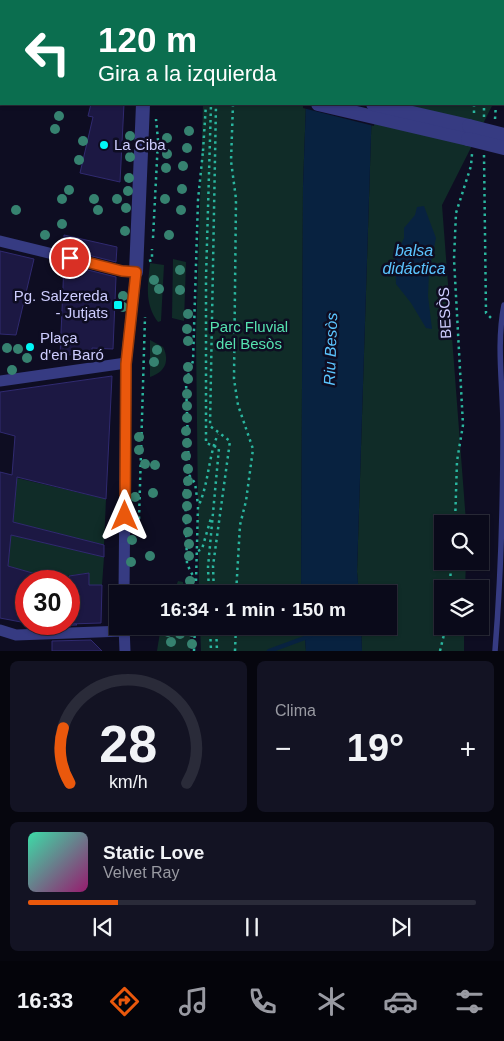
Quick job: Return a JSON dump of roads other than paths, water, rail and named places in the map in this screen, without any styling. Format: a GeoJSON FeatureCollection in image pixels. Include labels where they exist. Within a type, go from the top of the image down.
{"type":"FeatureCollection","features":[{"type":"Feature","properties":{"kind":"street"},"geometry":{"type":"LineString","coordinates":[[124,585],[126,364],[136,272],[143,105]]}},
{"type":"Feature","properties":{"kind":"street"},"geometry":{"type":"LineString","coordinates":[[322,105],[504,148]]}},
{"type":"Feature","properties":{"kind":"street"},"geometry":{"type":"LineString","coordinates":[[376,105],[504,135]]}},
{"type":"Feature","properties":{"kind":"street"},"geometry":{"type":"LineString","coordinates":[[0,241],[122,271],[136,272]]}},
{"type":"Feature","properties":{"kind":"street"},"geometry":{"type":"LineString","coordinates":[[0,381],[126,364]]}},
{"type":"Feature","properties":{"kind":"street"},"geometry":{"type":"LineString","coordinates":[[0,630],[16,635],[109,630]]}},
{"type":"Feature","properties":{"kind":"street"},"geometry":{"type":"LineString","coordinates":[[124,635],[125,650]]}},
{"type":"Feature","properties":{"kind":"lane"},"geometry":{"type":"LineString","coordinates":[[494,651],[499,600],[503,425],[499,327],[504,305]]}},
{"type":"Feature","properties":{"kind":"water","name":"Riu Besòs"},"geometry":{"type":"Polygon","coordinates":[[[306,105],[372,105],[357,572],[358,585],[301,585],[303,186],[306,105]]]}},
{"type":"Feature","properties":{"kind":"water","name":"balsa didáctica"},"geometry":{"type":"Polygon","coordinates":[[[424,206],[436,238],[429,273],[428,296],[432,329],[426,328],[411,303],[396,284],[395,257],[404,238],[404,228],[415,215],[417,207],[424,206]]]}},
{"type":"Feature","properties":{"kind":"water"},"geometry":{"type":"Polygon","coordinates":[[[305,635],[361,635],[362,651],[306,651],[305,635]]]}},
{"type":"Feature","properties":{"kind":"waterway"},"geometry":{"type":"LineString","coordinates":[[269,651],[310,636]]}},
{"type":"Feature","properties":{"kind":"place","name":"La Ciba"},"geometry":{"type":"Point","coordinates":[104,145]}},
{"type":"Feature","properties":{"kind":"place","name":"Pg. Salzereda - Jutjats"},"geometry":{"type":"Point","coordinates":[118,305]}},
{"type":"Feature","properties":{"kind":"place","name":"Plaça d'en Baró"},"geometry":{"type":"Point","coordinates":[30,347]}},
{"type":"Feature","properties":{"kind":"park label","name":"Parc Fluvial del Besòs"},"geometry":{"type":"Point","coordinates":[249,336]}}]}
